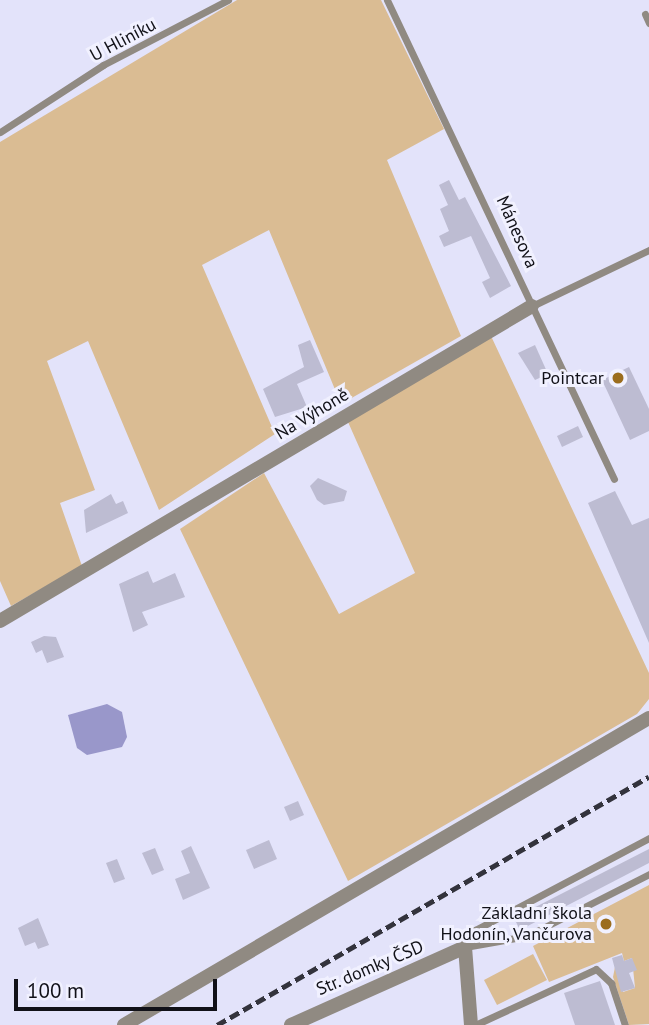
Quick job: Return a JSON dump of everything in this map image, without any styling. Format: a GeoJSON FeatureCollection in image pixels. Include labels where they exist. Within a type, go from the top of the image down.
{"type":"FeatureCollection","features":[{"type":"Feature","properties":{"kind":"street","name":"Na Výhoně"},"geometry":{"type":"LineString","coordinates":[[0,621],[532,306]]}},
{"type":"Feature","properties":{"kind":"street"},"geometry":{"type":"LineString","coordinates":[[124,1025],[649,718]]}},
{"type":"Feature","properties":{"kind":"street"},"geometry":{"type":"LineString","coordinates":[[466,947],[473,1025]]}},
{"type":"Feature","properties":{"kind":"street","name":"Str. domky ČSD"},"geometry":{"type":"LineString","coordinates":[[291,1025],[466,947]]}},
{"type":"Feature","properties":{"kind":"lane","name":"U Hliníku"},"geometry":{"type":"LineString","coordinates":[[0,132],[103,65],[228,0]]}},
{"type":"Feature","properties":{"kind":"lane","name":"Mánesova"},"geometry":{"type":"LineString","coordinates":[[387,0],[614,479]]}},
{"type":"Feature","properties":{"kind":"lane"},"geometry":{"type":"LineString","coordinates":[[645,14],[649,23]]}},
{"type":"Feature","properties":{"kind":"lane","name":"Na Výhoně"},"geometry":{"type":"LineString","coordinates":[[532,306],[649,250]]}},
{"type":"Feature","properties":{"kind":"lane"},"geometry":{"type":"LineString","coordinates":[[466,947],[475,930],[649,838]]}},
{"type":"Feature","properties":{"kind":"lane"},"geometry":{"type":"LineString","coordinates":[[466,947],[527,936],[649,874]]}},
{"type":"Feature","properties":{"kind":"lane"},"geometry":{"type":"LineString","coordinates":[[473,1025],[585,970],[596,969],[611,983],[625,1025]]}},
{"type":"Feature","properties":{"kind":"shaded area"},"geometry":{"type":"Polygon","coordinates":[[[237,0],[381,0],[444,129],[387,160],[461,336],[341,404],[269,230],[202,265],[275,434],[159,510],[88,341],[47,361],[95,490],[60,503],[82,566],[11,606],[0,581],[0,142],[237,0]]]}},
{"type":"Feature","properties":{"kind":"shaded area"},"geometry":{"type":"Polygon","coordinates":[[[491,336],[649,673],[649,699],[637,714],[348,881],[180,529],[264,473],[339,614],[415,573],[348,422],[491,336]]]}},
{"type":"Feature","properties":{"kind":"shaded area"},"geometry":{"type":"Polygon","coordinates":[[[649,885],[649,1024],[629,1025],[613,977],[615,967],[623,992],[635,988],[632,958],[624,961],[622,953],[549,982],[533,946],[649,885]]]}},
{"type":"Feature","properties":{"kind":"shaded area"},"geometry":{"type":"Polygon","coordinates":[[[533,954],[547,980],[497,1005],[484,980],[533,954]]]}},
{"type":"Feature","properties":{"kind":"water"},"geometry":{"type":"Polygon","coordinates":[[[107,704],[122,712],[127,737],[122,747],[87,755],[77,748],[68,715],[107,704]]]}},
{"type":"Feature","properties":{"kind":"building"},"geometry":{"type":"Polygon","coordinates":[[[449,180],[459,200],[465,197],[511,286],[490,298],[482,282],[490,278],[471,236],[444,247],[439,236],[449,231],[440,209],[448,205],[439,185],[449,180]]]}},
{"type":"Feature","properties":{"kind":"building"},"geometry":{"type":"Polygon","coordinates":[[[310,340],[324,372],[297,384],[307,407],[275,417],[263,389],[304,367],[298,345],[310,340]]]}},
{"type":"Feature","properties":{"kind":"building"},"geometry":{"type":"Polygon","coordinates":[[[535,345],[548,374],[535,380],[518,353],[535,345]]]}},
{"type":"Feature","properties":{"kind":"building"},"geometry":{"type":"Polygon","coordinates":[[[629,367],[649,409],[649,431],[630,440],[602,380],[629,367]]]}},
{"type":"Feature","properties":{"kind":"building"},"geometry":{"type":"Polygon","coordinates":[[[578,426],[583,437],[562,447],[557,436],[578,426]]]}},
{"type":"Feature","properties":{"kind":"building"},"geometry":{"type":"Polygon","coordinates":[[[318,478],[347,491],[344,501],[324,505],[317,500],[310,486],[318,478]]]}},
{"type":"Feature","properties":{"kind":"building"},"geometry":{"type":"Polygon","coordinates":[[[615,491],[632,525],[649,518],[649,643],[588,503],[615,491]]]}},
{"type":"Feature","properties":{"kind":"building"},"geometry":{"type":"Polygon","coordinates":[[[111,494],[116,504],[123,501],[128,513],[86,533],[84,510],[111,494]]]}},
{"type":"Feature","properties":{"kind":"building"},"geometry":{"type":"Polygon","coordinates":[[[148,571],[153,583],[175,573],[185,597],[142,612],[148,625],[133,632],[119,584],[148,571]]]}},
{"type":"Feature","properties":{"kind":"building"},"geometry":{"type":"Polygon","coordinates":[[[44,636],[56,637],[64,657],[47,663],[42,650],[36,653],[31,642],[44,636]]]}},
{"type":"Feature","properties":{"kind":"building"},"geometry":{"type":"Polygon","coordinates":[[[298,801],[304,815],[290,821],[284,807],[298,801]]]}},
{"type":"Feature","properties":{"kind":"building"},"geometry":{"type":"Polygon","coordinates":[[[269,840],[277,859],[254,869],[246,850],[269,840]]]}},
{"type":"Feature","properties":{"kind":"building"},"geometry":{"type":"Polygon","coordinates":[[[191,846],[210,888],[183,900],[175,879],[190,873],[181,851],[191,846]]]}},
{"type":"Feature","properties":{"kind":"building"},"geometry":{"type":"Polygon","coordinates":[[[155,848],[164,870],[152,875],[142,853],[155,848]]]}},
{"type":"Feature","properties":{"kind":"building"},"geometry":{"type":"Polygon","coordinates":[[[649,849],[649,863],[520,930],[514,918],[649,849]]]}},
{"type":"Feature","properties":{"kind":"building"},"geometry":{"type":"Polygon","coordinates":[[[117,859],[125,879],[114,883],[106,863],[117,859]]]}},
{"type":"Feature","properties":{"kind":"building"},"geometry":{"type":"Polygon","coordinates":[[[38,918],[49,945],[38,949],[35,942],[25,946],[18,928],[38,918]]]}},
{"type":"Feature","properties":{"kind":"building"},"geometry":{"type":"Polygon","coordinates":[[[622,955],[624,961],[632,958],[637,970],[629,973],[635,988],[621,992],[612,958],[622,955]]]}},
{"type":"Feature","properties":{"kind":"building"},"geometry":{"type":"Polygon","coordinates":[[[600,981],[615,1025],[575,1025],[564,993],[600,981]]]}},
{"type":"Feature","properties":{"kind":"railway"},"geometry":{"type":"LineString","coordinates":[[217,1025],[649,777]]}},
{"type":"Feature","properties":{"kind":"place","name":"Pointcar"},"geometry":{"type":"Point","coordinates":[618,378]}},
{"type":"Feature","properties":{"kind":"place","name":"Základní škola Hodonín, Vančurova"},"geometry":{"type":"Point","coordinates":[606,924]}}]}
